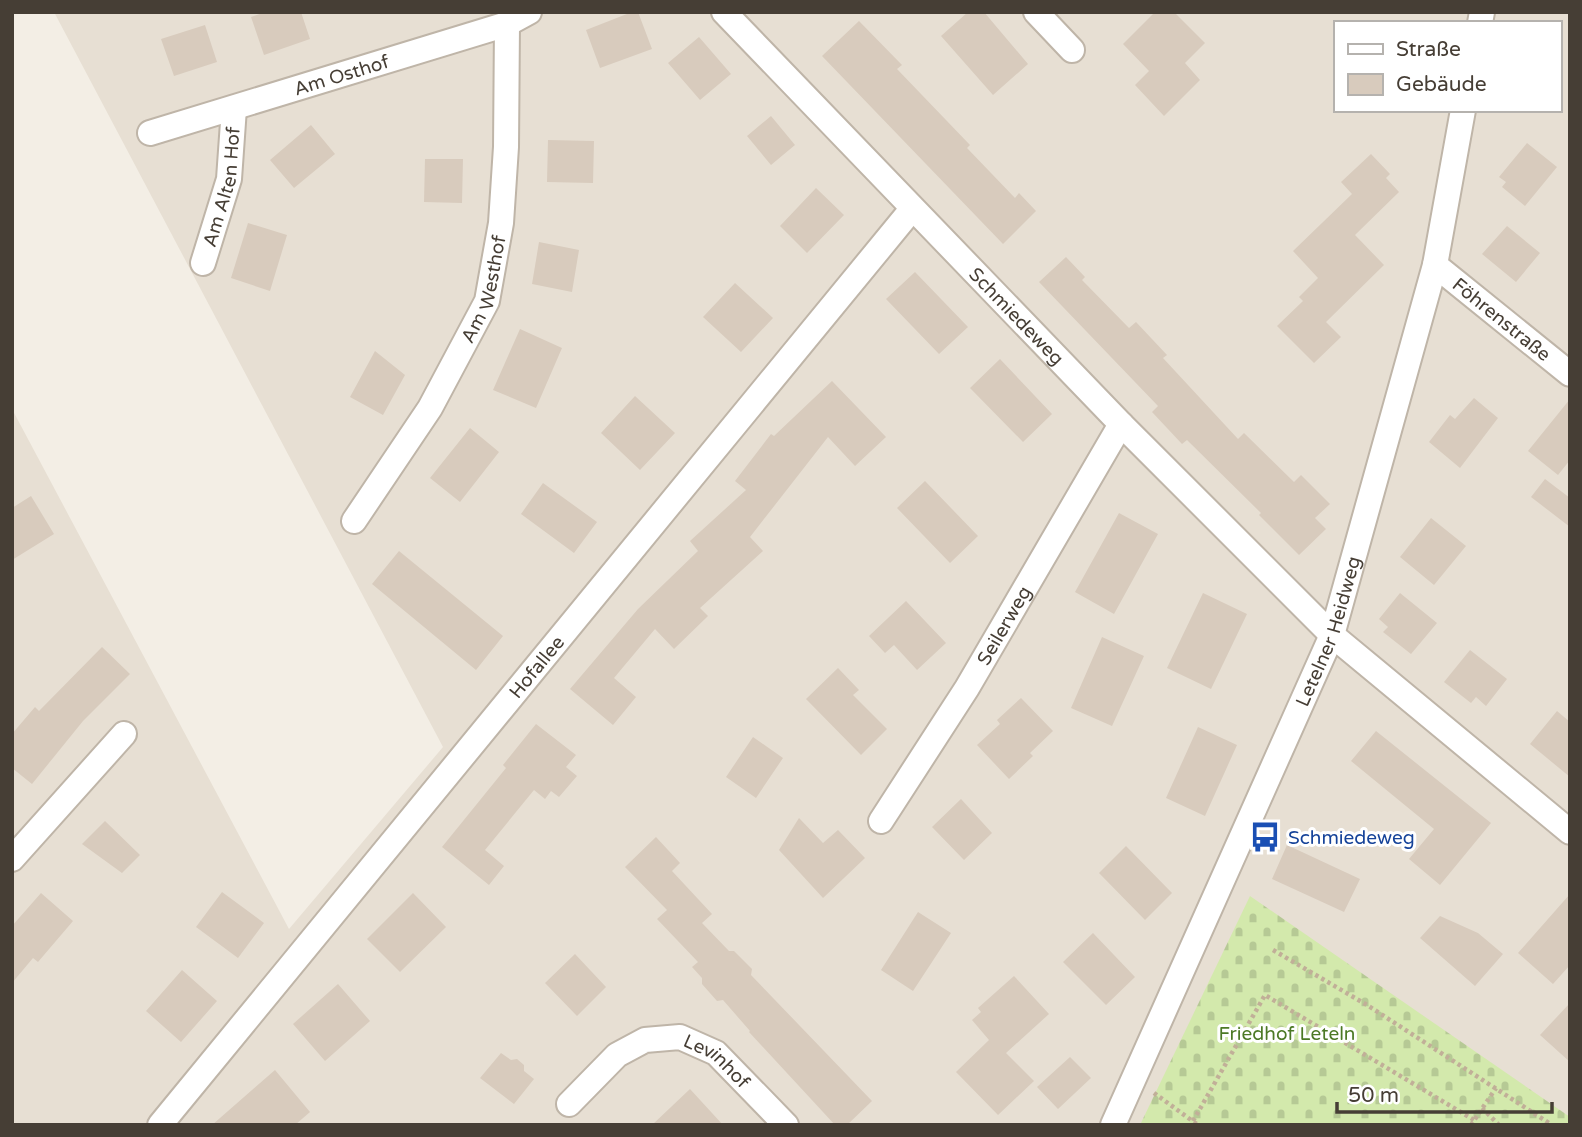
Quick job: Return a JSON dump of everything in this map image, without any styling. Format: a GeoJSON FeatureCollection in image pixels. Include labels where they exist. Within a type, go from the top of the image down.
{"type":"FeatureCollection","features":[{"type":"Feature","properties":{"kind":"street","name":"Am Osthof"},"geometry":{"type":"LineString","coordinates":[[150,133],[507,23],[529,12]]}},
{"type":"Feature","properties":{"kind":"street","name":"Schmiedeweg"},"geometry":{"type":"LineString","coordinates":[[724,12],[1121,424],[1332,635],[1570,832]]}},
{"type":"Feature","properties":{"kind":"street"},"geometry":{"type":"LineString","coordinates":[[1036,12],[1072,50]]}},
{"type":"Feature","properties":{"kind":"street","name":"Am Westhof"},"geometry":{"type":"LineString","coordinates":[[354,520],[430,408],[487,301],[501,223],[506,147],[507,23]]}},
{"type":"Feature","properties":{"kind":"street","name":"Am Alten Hof"},"geometry":{"type":"LineString","coordinates":[[203,263],[229,179],[234,108]]}},
{"type":"Feature","properties":{"kind":"street","name":"Letelner Heidweg"},"geometry":{"type":"LineString","coordinates":[[1113,1125],[1332,635],[1435,265],[1464,112]]}},
{"type":"Feature","properties":{"kind":"street","name":"Hofallee"},"geometry":{"type":"LineString","coordinates":[[160,1125],[912,209]]}},
{"type":"Feature","properties":{"kind":"street","name":"Föhrenstraße"},"geometry":{"type":"LineString","coordinates":[[1435,265],[1570,374]]}},
{"type":"Feature","properties":{"kind":"street","name":"Seilerweg"},"geometry":{"type":"LineString","coordinates":[[881,821],[967,688],[1121,424]]}},
{"type":"Feature","properties":{"kind":"street"},"geometry":{"type":"LineString","coordinates":[[12,859],[124,734]]}},
{"type":"Feature","properties":{"kind":"street","name":"Levinhof"},"geometry":{"type":"LineString","coordinates":[[569,1104],[617,1055],[645,1040],[680,1037],[716,1052],[786,1125]]}},
{"type":"Feature","properties":{"kind":"path"},"geometry":{"type":"LineString","coordinates":[[1273,950],[1367,1005],[1552,1125]]}},
{"type":"Feature","properties":{"kind":"path"},"geometry":{"type":"LineString","coordinates":[[1193,1121],[1265,995],[1473,1122],[1496,1088]]}},
{"type":"Feature","properties":{"kind":"path"},"geometry":{"type":"LineString","coordinates":[[1135,1078],[1198,1125]]}},
{"type":"Feature","properties":{"kind":"path"},"geometry":{"type":"LineString","coordinates":[[1482,1108],[1499,1125]]}},
{"type":"Feature","properties":{"kind":"shaded area"},"geometry":{"type":"Polygon","coordinates":[[[54,12],[1570,12],[1570,1125],[12,1125],[12,409],[289,929],[443,747],[54,12]]]}},
{"type":"Feature","properties":{"kind":"green space","name":"Friedhof Leteln"},"geometry":{"type":"Polygon","coordinates":[[[1250,896],[1570,1117],[1570,1125],[1140,1125],[1250,896]]]}},
{"type":"Feature","properties":{"kind":"building"},"geometry":{"type":"Polygon","coordinates":[[[265,12],[301,12],[310,39],[264,55],[251,17],[265,12]]]}},
{"type":"Feature","properties":{"kind":"building"},"geometry":{"type":"Polygon","coordinates":[[[638,12],[652,49],[600,68],[586,30],[638,12]]]}},
{"type":"Feature","properties":{"kind":"building"},"geometry":{"type":"Polygon","coordinates":[[[968,12],[984,12],[1028,64],[993,95],[941,36],[968,12]]]}},
{"type":"Feature","properties":{"kind":"building"},"geometry":{"type":"Polygon","coordinates":[[[1155,12],[1174,12],[1205,43],[1185,63],[1200,80],[1164,116],[1135,85],[1149,71],[1123,44],[1155,12]]]}},
{"type":"Feature","properties":{"kind":"building"},"geometry":{"type":"Polygon","coordinates":[[[859,21],[902,65],[897,69],[970,145],[967,148],[1015,198],[1019,193],[1036,211],[1003,244],[822,56],[859,21]]]}},
{"type":"Feature","properties":{"kind":"building"},"geometry":{"type":"Polygon","coordinates":[[[205,25],[217,62],[174,76],[161,39],[205,25]]]}},
{"type":"Feature","properties":{"kind":"building"},"geometry":{"type":"Polygon","coordinates":[[[699,37],[731,74],[700,100],[668,63],[699,37]]]}},
{"type":"Feature","properties":{"kind":"building"},"geometry":{"type":"Polygon","coordinates":[[[771,116],[795,145],[771,165],[747,136],[771,116]]]}},
{"type":"Feature","properties":{"kind":"building"},"geometry":{"type":"Polygon","coordinates":[[[311,125],[335,154],[294,188],[270,160],[311,125]]]}},
{"type":"Feature","properties":{"kind":"building"},"geometry":{"type":"Polygon","coordinates":[[[548,140],[594,141],[593,183],[547,182],[548,140]]]}},
{"type":"Feature","properties":{"kind":"building"},"geometry":{"type":"Polygon","coordinates":[[[1527,143],[1557,167],[1525,206],[1502,187],[1506,182],[1499,177],[1527,143]]]}},
{"type":"Feature","properties":{"kind":"building"},"geometry":{"type":"Polygon","coordinates":[[[1371,154],[1390,174],[1386,178],[1399,192],[1355,235],[1384,265],[1326,322],[1341,337],[1314,363],[1277,326],[1303,301],[1299,297],[1318,278],[1293,251],[1352,194],[1341,182],[1371,154]]]}},
{"type":"Feature","properties":{"kind":"building"},"geometry":{"type":"Polygon","coordinates":[[[425,159],[463,159],[462,203],[424,202],[425,159]]]}},
{"type":"Feature","properties":{"kind":"building"},"geometry":{"type":"Polygon","coordinates":[[[816,188],[844,215],[807,253],[780,226],[816,188]]]}},
{"type":"Feature","properties":{"kind":"building"},"geometry":{"type":"Polygon","coordinates":[[[248,223],[287,235],[270,291],[231,278],[248,223]]]}},
{"type":"Feature","properties":{"kind":"building"},"geometry":{"type":"Polygon","coordinates":[[[1507,226],[1540,253],[1516,282],[1482,254],[1507,226]]]}},
{"type":"Feature","properties":{"kind":"building"},"geometry":{"type":"Polygon","coordinates":[[[539,242],[579,250],[572,292],[532,284],[539,242]]]}},
{"type":"Feature","properties":{"kind":"building"},"geometry":{"type":"Polygon","coordinates":[[[1066,257],[1085,277],[1082,280],[1129,328],[1136,322],[1167,355],[1163,358],[1238,439],[1244,433],[1294,482],[1301,475],[1330,504],[1315,518],[1326,529],[1299,555],[1187,440],[1182,444],[1152,412],[1158,406],[1039,282],[1066,257]]]}},
{"type":"Feature","properties":{"kind":"building"},"geometry":{"type":"Polygon","coordinates":[[[915,272],[968,327],[939,354],[886,299],[915,272]]]}},
{"type":"Feature","properties":{"kind":"building"},"geometry":{"type":"Polygon","coordinates":[[[735,283],[773,318],[741,352],[703,317],[735,283]]]}},
{"type":"Feature","properties":{"kind":"building"},"geometry":{"type":"Polygon","coordinates":[[[520,329],[562,348],[536,408],[493,390],[520,329]]]}},
{"type":"Feature","properties":{"kind":"building"},"geometry":{"type":"Polygon","coordinates":[[[375,351],[405,375],[383,415],[350,397],[375,351]]]}},
{"type":"Feature","properties":{"kind":"building"},"geometry":{"type":"Polygon","coordinates":[[[1000,359],[1052,414],[1023,442],[970,388],[1000,359]]]}},
{"type":"Feature","properties":{"kind":"building"},"geometry":{"type":"Polygon","coordinates":[[[832,381],[886,437],[855,466],[828,437],[750,537],[763,551],[700,608],[708,616],[674,649],[655,629],[614,678],[636,697],[613,725],[570,689],[638,609],[698,551],[690,541],[746,490],[735,481],[771,434],[774,436],[832,381]]]}},
{"type":"Feature","properties":{"kind":"building"},"geometry":{"type":"Polygon","coordinates":[[[635,396],[675,433],[640,470],[601,433],[635,396]]]}},
{"type":"Feature","properties":{"kind":"building"},"geometry":{"type":"Polygon","coordinates":[[[1474,398],[1498,418],[1460,468],[1429,442],[1450,415],[1455,419],[1474,398]]]}},
{"type":"Feature","properties":{"kind":"building"},"geometry":{"type":"Polygon","coordinates":[[[1570,399],[1570,460],[1558,475],[1528,451],[1570,399]]]}},
{"type":"Feature","properties":{"kind":"building"},"geometry":{"type":"Polygon","coordinates":[[[470,428],[499,452],[460,502],[430,478],[470,428]]]}},
{"type":"Feature","properties":{"kind":"building"},"geometry":{"type":"Polygon","coordinates":[[[1545,479],[1570,498],[1570,527],[1531,497],[1545,479]]]}},
{"type":"Feature","properties":{"kind":"building"},"geometry":{"type":"Polygon","coordinates":[[[925,481],[978,536],[950,563],[897,508],[925,481]]]}},
{"type":"Feature","properties":{"kind":"building"},"geometry":{"type":"Polygon","coordinates":[[[543,483],[597,522],[574,553],[521,514],[543,483]]]}},
{"type":"Feature","properties":{"kind":"building"},"geometry":{"type":"Polygon","coordinates":[[[31,496],[54,534],[12,560],[12,508],[31,496]]]}},
{"type":"Feature","properties":{"kind":"building"},"geometry":{"type":"Polygon","coordinates":[[[1119,513],[1158,534],[1114,614],[1075,592],[1119,513]]]}},
{"type":"Feature","properties":{"kind":"building"},"geometry":{"type":"Polygon","coordinates":[[[1431,518],[1466,546],[1434,585],[1400,557],[1431,518]]]}},
{"type":"Feature","properties":{"kind":"building"},"geometry":{"type":"Polygon","coordinates":[[[399,551],[503,636],[476,670],[372,584],[399,551]]]}},
{"type":"Feature","properties":{"kind":"building"},"geometry":{"type":"Polygon","coordinates":[[[1203,593],[1247,614],[1211,689],[1167,668],[1203,593]]]}},
{"type":"Feature","properties":{"kind":"building"},"geometry":{"type":"Polygon","coordinates":[[[1400,593],[1437,623],[1411,654],[1383,632],[1388,627],[1379,619],[1400,593]]]}},
{"type":"Feature","properties":{"kind":"building"},"geometry":{"type":"Polygon","coordinates":[[[906,601],[946,643],[917,670],[894,645],[885,653],[869,636],[906,601]]]}},
{"type":"Feature","properties":{"kind":"building"},"geometry":{"type":"Polygon","coordinates":[[[1102,637],[1144,656],[1112,726],[1071,708],[1102,637]]]}},
{"type":"Feature","properties":{"kind":"building"},"geometry":{"type":"Polygon","coordinates":[[[102,647],[130,674],[83,721],[32,784],[12,768],[12,734],[35,707],[39,711],[102,647]]]}},
{"type":"Feature","properties":{"kind":"building"},"geometry":{"type":"Polygon","coordinates":[[[1470,650],[1507,679],[1486,706],[1476,697],[1471,703],[1444,682],[1470,650]]]}},
{"type":"Feature","properties":{"kind":"building"},"geometry":{"type":"Polygon","coordinates":[[[838,668],[859,690],[853,695],[887,729],[861,755],[806,699],[838,668]]]}},
{"type":"Feature","properties":{"kind":"building"},"geometry":{"type":"Polygon","coordinates":[[[1021,698],[1053,731],[1030,753],[1033,756],[1009,779],[977,745],[1000,724],[997,720],[1021,698]]]}},
{"type":"Feature","properties":{"kind":"building"},"geometry":{"type":"Polygon","coordinates":[[[1557,711],[1570,722],[1570,777],[1530,744],[1557,711]]]}},
{"type":"Feature","properties":{"kind":"building"},"geometry":{"type":"Polygon","coordinates":[[[536,724],[576,755],[566,767],[577,776],[559,797],[551,791],[545,799],[534,790],[485,850],[504,866],[489,885],[442,847],[506,768],[503,765],[536,724]]]}},
{"type":"Feature","properties":{"kind":"building"},"geometry":{"type":"Polygon","coordinates":[[[1198,727],[1237,745],[1205,816],[1166,798],[1198,727]]]}},
{"type":"Feature","properties":{"kind":"building"},"geometry":{"type":"Polygon","coordinates":[[[1376,731],[1491,823],[1440,885],[1409,859],[1434,829],[1351,761],[1376,731]]]}},
{"type":"Feature","properties":{"kind":"building"},"geometry":{"type":"Polygon","coordinates":[[[753,737],[783,758],[756,798],[726,777],[753,737]]]}},
{"type":"Feature","properties":{"kind":"building"},"geometry":{"type":"Polygon","coordinates":[[[961,799],[992,833],[964,860],[932,827],[961,799]]]}},
{"type":"Feature","properties":{"kind":"building"},"geometry":{"type":"Polygon","coordinates":[[[799,818],[823,843],[838,830],[865,858],[823,898],[779,850],[799,818]]]}},
{"type":"Feature","properties":{"kind":"building"},"geometry":{"type":"Polygon","coordinates":[[[105,821],[140,855],[122,873],[82,844],[105,821]]]}},
{"type":"Feature","properties":{"kind":"building"},"geometry":{"type":"Polygon","coordinates":[[[656,837],[680,863],[672,871],[712,914],[702,923],[729,951],[734,951],[752,969],[751,975],[872,1101],[847,1125],[835,1125],[723,1000],[717,1001],[692,967],[698,962],[657,919],[667,910],[625,867],[656,837]]]}},
{"type":"Feature","properties":{"kind":"building"},"geometry":{"type":"Polygon","coordinates":[[[1287,845],[1360,879],[1344,912],[1272,879],[1287,845]]]}},
{"type":"Feature","properties":{"kind":"building"},"geometry":{"type":"Polygon","coordinates":[[[1126,846],[1172,893],[1145,920],[1099,873],[1126,846]]]}},
{"type":"Feature","properties":{"kind":"building"},"geometry":{"type":"Polygon","coordinates":[[[222,892],[264,923],[238,958],[196,927],[222,892]]]}},
{"type":"Feature","properties":{"kind":"building"},"geometry":{"type":"Polygon","coordinates":[[[41,893],[73,921],[38,962],[33,958],[12,983],[12,926],[41,893]]]}},
{"type":"Feature","properties":{"kind":"building"},"geometry":{"type":"Polygon","coordinates":[[[413,893],[446,927],[400,972],[367,939],[413,893]]]}},
{"type":"Feature","properties":{"kind":"building"},"geometry":{"type":"Polygon","coordinates":[[[1570,894],[1570,965],[1553,984],[1518,953],[1570,894]]]}},
{"type":"Feature","properties":{"kind":"building"},"geometry":{"type":"Polygon","coordinates":[[[918,912],[951,933],[913,991],[881,970],[918,912]]]}},
{"type":"Feature","properties":{"kind":"building"},"geometry":{"type":"Polygon","coordinates":[[[1440,916],[1478,933],[1503,954],[1475,986],[1420,938],[1440,916]]]}},
{"type":"Feature","properties":{"kind":"building"},"geometry":{"type":"Polygon","coordinates":[[[1093,933],[1135,977],[1106,1005],[1063,962],[1093,933]]]}},
{"type":"Feature","properties":{"kind":"building"},"geometry":{"type":"Polygon","coordinates":[[[575,954],[606,987],[577,1016],[545,983],[575,954]]]}},
{"type":"Feature","properties":{"kind":"building"},"geometry":{"type":"Polygon","coordinates":[[[182,970],[217,1001],[181,1042],[146,1011],[182,970]]]}},
{"type":"Feature","properties":{"kind":"building"},"geometry":{"type":"Polygon","coordinates":[[[1014,976],[1049,1014],[1006,1053],[1034,1081],[998,1115],[956,1072],[989,1040],[972,1020],[981,1012],[978,1008],[1014,976]]]}},
{"type":"Feature","properties":{"kind":"building"},"geometry":{"type":"Polygon","coordinates":[[[338,984],[370,1021],[325,1061],[293,1024],[338,984]]]}},
{"type":"Feature","properties":{"kind":"building"},"geometry":{"type":"Polygon","coordinates":[[[1570,1003],[1570,1062],[1540,1035],[1570,1003]]]}},
{"type":"Feature","properties":{"kind":"building"},"geometry":{"type":"Polygon","coordinates":[[[501,1053],[511,1060],[517,1059],[524,1065],[524,1071],[534,1079],[514,1104],[480,1078],[501,1053]]]}},
{"type":"Feature","properties":{"kind":"building"},"geometry":{"type":"Polygon","coordinates":[[[1070,1057],[1091,1078],[1058,1109],[1037,1087],[1070,1057]]]}},
{"type":"Feature","properties":{"kind":"building"},"geometry":{"type":"Polygon","coordinates":[[[275,1070],[310,1112],[295,1125],[212,1125],[275,1070]]]}},
{"type":"Feature","properties":{"kind":"building"},"geometry":{"type":"Polygon","coordinates":[[[690,1089],[723,1125],[652,1125],[690,1089]]]}},
{"type":"Feature","properties":{"kind":"place","name":"Schmiedeweg"},"geometry":{"type":"Point","coordinates":[1265,837]}}]}
